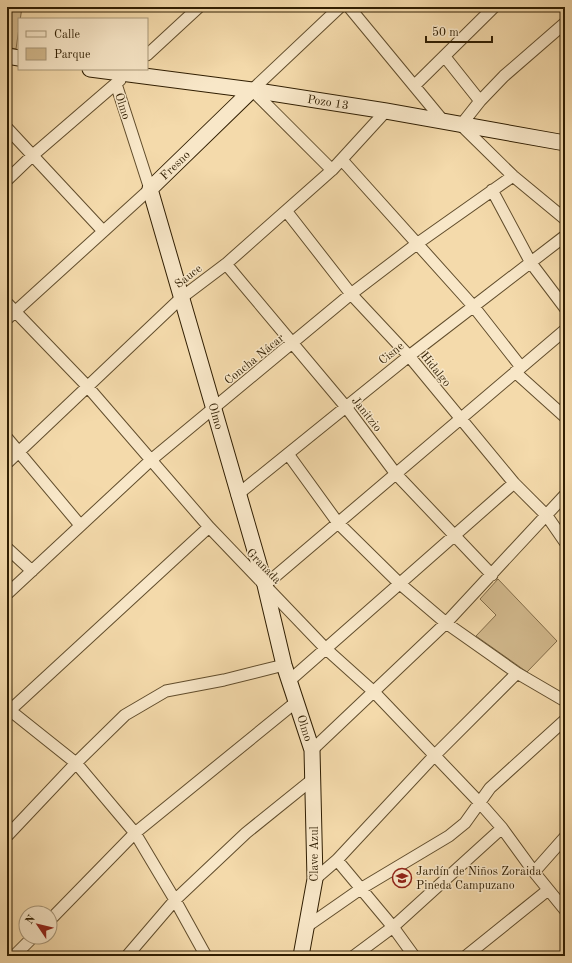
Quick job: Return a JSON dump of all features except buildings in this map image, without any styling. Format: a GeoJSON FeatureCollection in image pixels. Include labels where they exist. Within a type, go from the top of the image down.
{"type":"FeatureCollection","features":[{"type":"Feature","properties":{"kind":"main road"},"geometry":{"type":"LineString","coordinates":[[7,56],[18,58]]}},
{"type":"Feature","properties":{"kind":"main road","name":"Pozo 13"},"geometry":{"type":"LineString","coordinates":[[95,70],[124,76],[252,90],[386,111],[565,143]]}},
{"type":"Feature","properties":{"kind":"main road","name":"Fresno"},"geometry":{"type":"LineString","coordinates":[[150,189],[252,90]]}},
{"type":"Feature","properties":{"kind":"main road","name":"Olmo"},"geometry":{"type":"LineString","coordinates":[[150,189],[180,298],[214,409],[237,495],[265,585],[284,666],[312,750]]}},
{"type":"Feature","properties":{"kind":"main road","name":"Clave Azul"},"geometry":{"type":"LineString","coordinates":[[301,956],[315,879],[312,750]]}},
{"type":"Feature","properties":{"kind":"street"},"geometry":{"type":"LineString","coordinates":[[148,54],[199,7]]}},
{"type":"Feature","properties":{"kind":"street","name":"Fresno"},"geometry":{"type":"LineString","coordinates":[[252,90],[340,7]]}},
{"type":"Feature","properties":{"kind":"street"},"geometry":{"type":"LineString","coordinates":[[349,7],[444,122]]}},
{"type":"Feature","properties":{"kind":"street"},"geometry":{"type":"LineString","coordinates":[[414,86],[494,7]]}},
{"type":"Feature","properties":{"kind":"street"},"geometry":{"type":"LineString","coordinates":[[565,23],[504,76],[480,101],[461,125],[513,176],[565,220]]}},
{"type":"Feature","properties":{"kind":"street"},"geometry":{"type":"LineString","coordinates":[[445,57],[480,101]]}},
{"type":"Feature","properties":{"kind":"street"},"geometry":{"type":"LineString","coordinates":[[7,180],[33,155],[124,76]]}},
{"type":"Feature","properties":{"kind":"street","name":"Olmo"},"geometry":{"type":"LineString","coordinates":[[124,76],[150,189]]}},
{"type":"Feature","properties":{"kind":"street"},"geometry":{"type":"LineString","coordinates":[[252,90],[332,170]]}},
{"type":"Feature","properties":{"kind":"street","name":"Sauce"},"geometry":{"type":"LineString","coordinates":[[7,463],[180,298],[226,264],[332,170],[386,111]]}},
{"type":"Feature","properties":{"kind":"street"},"geometry":{"type":"LineString","coordinates":[[7,128],[103,231]]}},
{"type":"Feature","properties":{"kind":"street"},"geometry":{"type":"LineString","coordinates":[[342,160],[474,307],[518,370],[565,417]]}},
{"type":"Feature","properties":{"kind":"street","name":"Concha Nácar"},"geometry":{"type":"LineString","coordinates":[[7,594],[151,460],[292,345],[351,294],[418,243],[513,176]]}},
{"type":"Feature","properties":{"kind":"street","name":"Fresno"},"geometry":{"type":"LineString","coordinates":[[11,315],[150,189]]}},
{"type":"Feature","properties":{"kind":"street"},"geometry":{"type":"LineString","coordinates":[[492,190],[531,263],[565,308]]}},
{"type":"Feature","properties":{"kind":"street","name":"Hidalgo"},"geometry":{"type":"LineString","coordinates":[[286,212],[351,294],[409,356],[514,483],[547,516],[565,542]]}},
{"type":"Feature","properties":{"kind":"street","name":"Cisne"},"geometry":{"type":"LineString","coordinates":[[237,495],[409,356],[565,236]]}},
{"type":"Feature","properties":{"kind":"street","name":"Janitzio"},"geometry":{"type":"LineString","coordinates":[[226,264],[292,345],[346,407],[396,474],[492,575]]}},
{"type":"Feature","properties":{"kind":"street","name":"Granada"},"geometry":{"type":"LineString","coordinates":[[7,303],[11,315],[87,386],[209,527],[325,648],[374,692],[480,803],[502,828],[534,872],[565,910]]}},
{"type":"Feature","properties":{"kind":"street"},"geometry":{"type":"LineString","coordinates":[[265,585],[565,330]]}},
{"type":"Feature","properties":{"kind":"street"},"geometry":{"type":"LineString","coordinates":[[7,438],[80,525]]}},
{"type":"Feature","properties":{"kind":"street"},"geometry":{"type":"LineString","coordinates":[[288,454],[338,523],[399,583],[446,623],[517,673],[565,701]]}},
{"type":"Feature","properties":{"kind":"street"},"geometry":{"type":"LineString","coordinates":[[289,681],[514,483]]}},
{"type":"Feature","properties":{"kind":"street"},"geometry":{"type":"LineString","coordinates":[[312,750],[446,623],[565,495]]}},
{"type":"Feature","properties":{"kind":"street"},"geometry":{"type":"LineString","coordinates":[[206,956],[135,833],[76,763],[8,710],[209,527]]}},
{"type":"Feature","properties":{"kind":"street"},"geometry":{"type":"LineString","coordinates":[[7,548],[32,571]]}},
{"type":"Feature","properties":{"kind":"street"},"geometry":{"type":"LineString","coordinates":[[7,836],[76,763],[125,715],[166,691],[224,680],[284,666]]}},
{"type":"Feature","properties":{"kind":"street"},"geometry":{"type":"LineString","coordinates":[[315,879],[337,860],[434,756],[517,673]]}},
{"type":"Feature","properties":{"kind":"street"},"geometry":{"type":"LineString","coordinates":[[58,912],[135,833],[296,702]]}},
{"type":"Feature","properties":{"kind":"street"},"geometry":{"type":"LineString","coordinates":[[306,927],[362,888],[449,836],[465,823],[490,788],[565,720]]}},
{"type":"Feature","properties":{"kind":"street"},"geometry":{"type":"LineString","coordinates":[[127,956],[175,900],[246,833],[313,779]]}},
{"type":"Feature","properties":{"kind":"street"},"geometry":{"type":"LineString","coordinates":[[354,956],[393,927],[502,828]]}},
{"type":"Feature","properties":{"kind":"street"},"geometry":{"type":"LineString","coordinates":[[534,872],[565,837]]}},
{"type":"Feature","properties":{"kind":"street"},"geometry":{"type":"LineString","coordinates":[[337,860],[362,888],[414,956]]}},
{"type":"Feature","properties":{"kind":"street"},"geometry":{"type":"LineString","coordinates":[[466,956],[548,890]]}},
{"type":"Feature","properties":{"kind":"street"},"geometry":{"type":"LineString","coordinates":[[14,956],[25,945]]}},
{"type":"Feature","properties":{"kind":"green space"},"geometry":{"type":"Polygon","coordinates":[[[7,7],[22,7],[20,18],[18,18],[16,49],[7,47],[7,7]]]}},
{"type":"Feature","properties":{"kind":"green space"},"geometry":{"type":"Polygon","coordinates":[[[498,579],[557,641],[527,672],[476,636],[496,615],[480,599],[498,579]]]}},
{"type":"Feature","properties":{"kind":"place","name":"Jardín de Niños Zoraida Pineda Campuzano"},"geometry":{"type":"Point","coordinates":[402,878]}}]}
